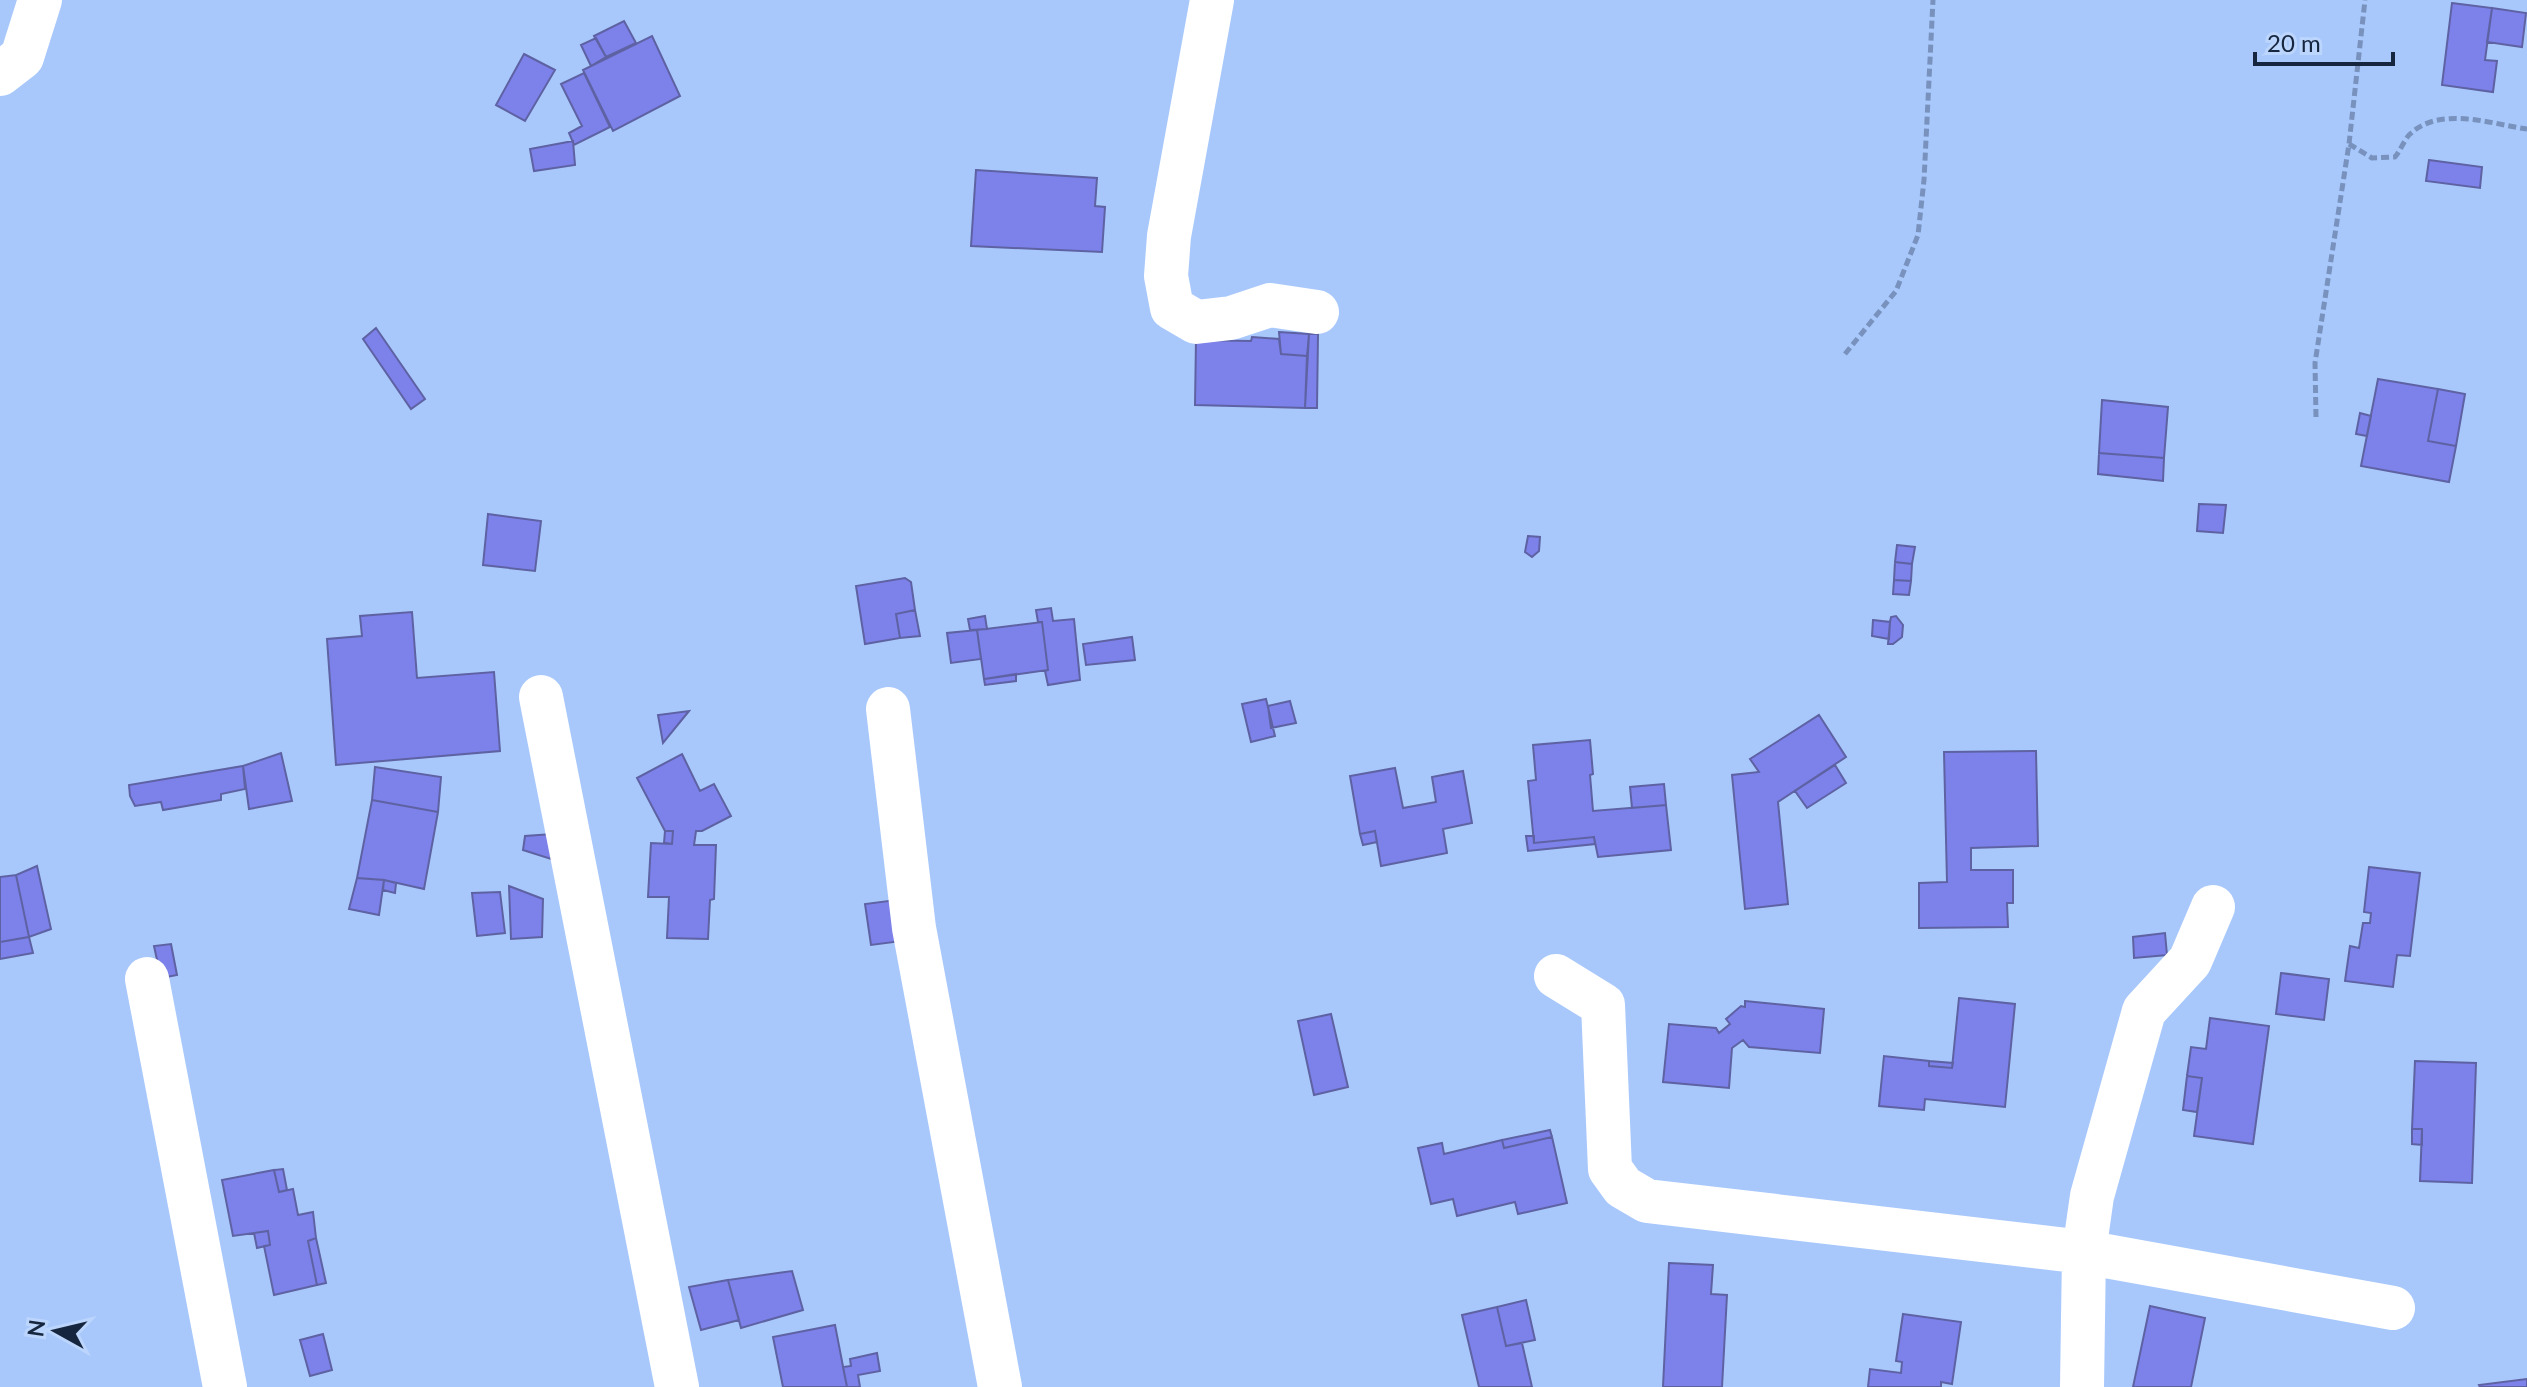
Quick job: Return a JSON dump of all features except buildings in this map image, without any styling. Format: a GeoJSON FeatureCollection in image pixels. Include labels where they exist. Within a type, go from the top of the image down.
{"type":"FeatureCollection","features":[{"type":"Feature","properties":{"kind":"street"},"geometry":{"type":"LineString","coordinates":[[0,74],[22,57],[40,0]]}},
{"type":"Feature","properties":{"kind":"street"},"geometry":{"type":"LineString","coordinates":[[1212,0],[1169,236],[1166,276],[1172,308],[1196,322],[1231,318],[1270,305],[1317,312]]}},
{"type":"Feature","properties":{"kind":"street"},"geometry":{"type":"LineString","coordinates":[[541,697],[677,1387]]}},
{"type":"Feature","properties":{"kind":"street"},"geometry":{"type":"LineString","coordinates":[[888,709],[914,928],[1000,1387]]}},
{"type":"Feature","properties":{"kind":"street"},"geometry":{"type":"LineString","coordinates":[[2082,1387],[2084,1252],[2092,1196],[2144,1011],[2190,961],[2213,907]]}},
{"type":"Feature","properties":{"kind":"street"},"geometry":{"type":"LineString","coordinates":[[1556,976],[1603,1005],[1610,1169],[1623,1187],[1647,1201],[2084,1252],[2393,1308]]}},
{"type":"Feature","properties":{"kind":"street"},"geometry":{"type":"LineString","coordinates":[[147,979],[225,1387]]}},
{"type":"Feature","properties":{"kind":"path"},"geometry":{"type":"LineString","coordinates":[[1845,354],[1896,291],[1918,235],[1924,180],[1933,0]]}},
{"type":"Feature","properties":{"kind":"path"},"geometry":{"type":"LineString","coordinates":[[2316,417],[2315,363],[2349,144],[2365,0]]}},
{"type":"Feature","properties":{"kind":"path"},"geometry":{"type":"LineString","coordinates":[[2349,144],[2372,158],[2395,157],[2409,135],[2434,121],[2450,118],[2527,129]]}}]}
